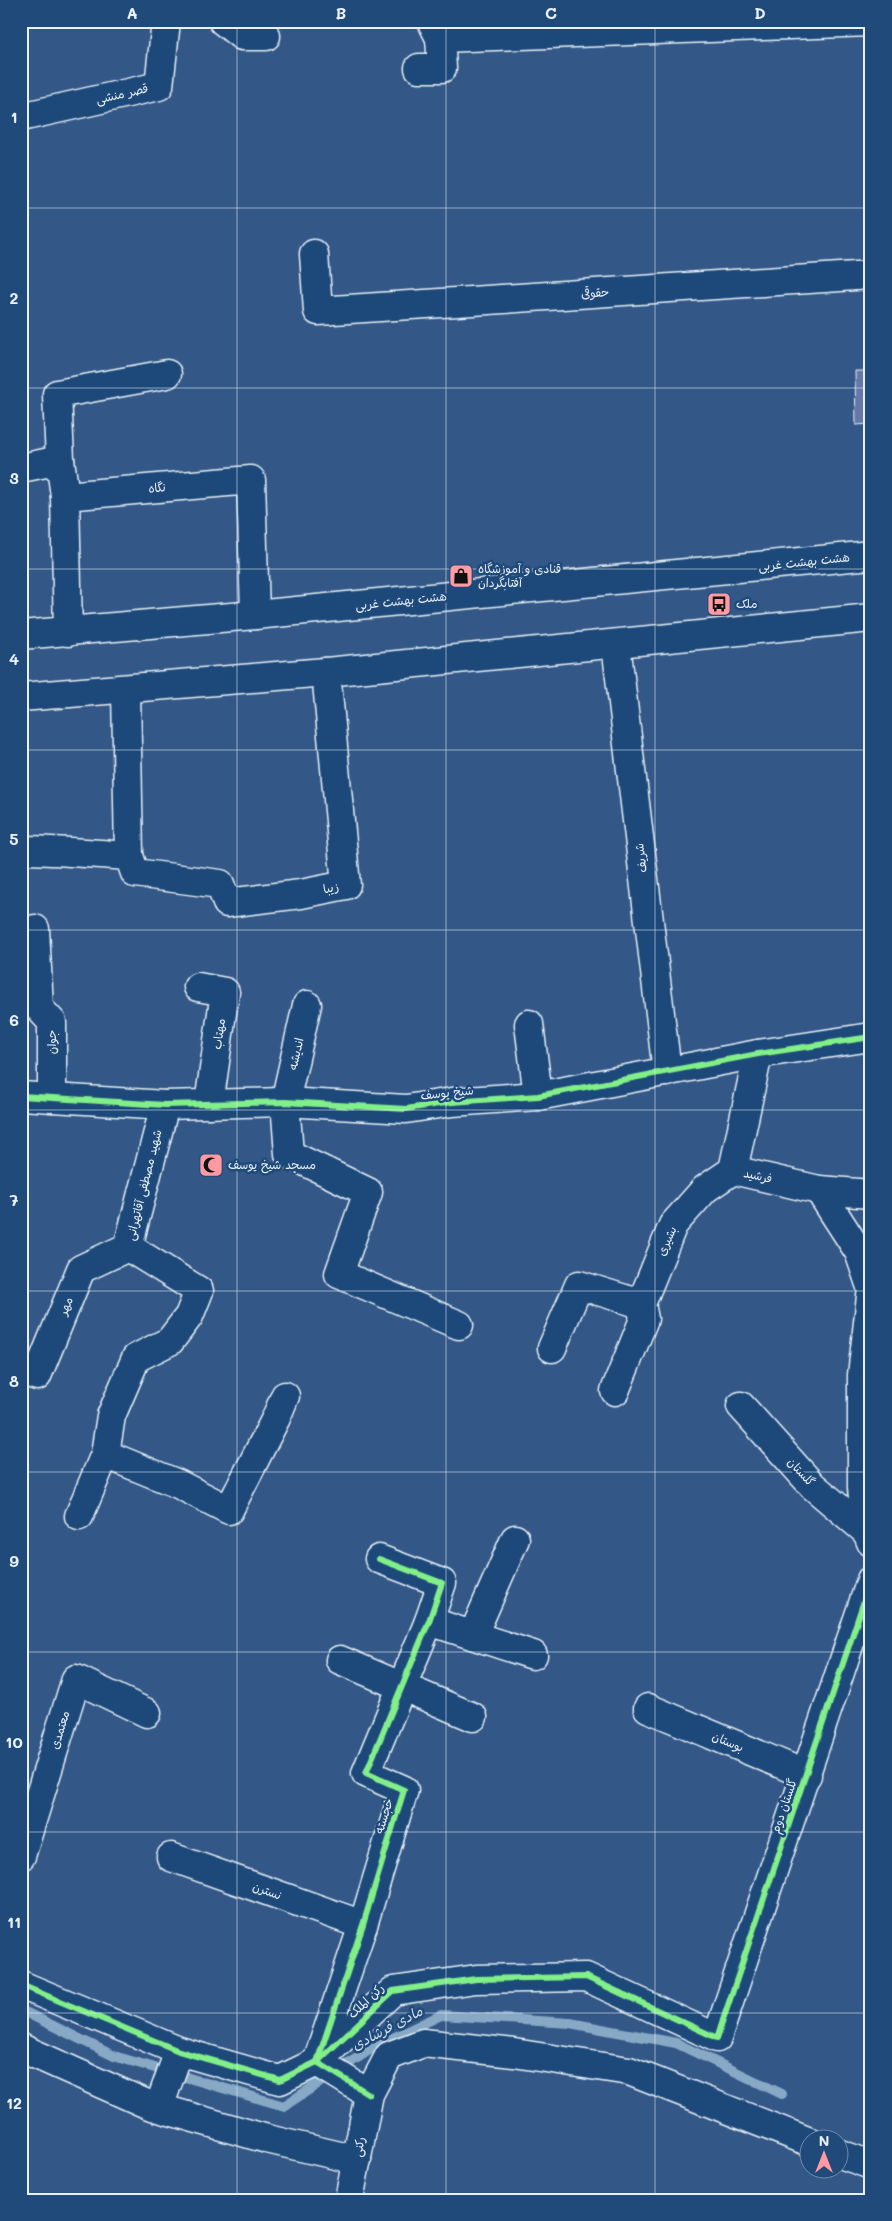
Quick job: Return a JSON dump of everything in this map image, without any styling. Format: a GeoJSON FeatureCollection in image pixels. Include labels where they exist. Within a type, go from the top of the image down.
{"type":"FeatureCollection","features":[{"type":"Feature","properties":{"kind":"street","name":"قصر منشی"},"geometry":{"type":"LineString","coordinates":[[21,117],[159,86],[166,21]]}},
{"type":"Feature","properties":{"kind":"street"},"geometry":{"type":"LineString","coordinates":[[223,21],[242,36],[266,36]]}},
{"type":"Feature","properties":{"kind":"street"},"geometry":{"type":"LineString","coordinates":[[419,68],[442,68],[436,30],[871,22]]}},
{"type":"Feature","properties":{"kind":"street","name":"حقوقی"},"geometry":{"type":"LineString","coordinates":[[314,254],[318,311],[871,274]]}},
{"type":"Feature","properties":{"kind":"street"},"geometry":{"type":"LineString","coordinates":[[68,632],[65,496],[60,460],[57,394],[167,374]]}},
{"type":"Feature","properties":{"kind":"street"},"geometry":{"type":"LineString","coordinates":[[21,468],[60,460]]}},
{"type":"Feature","properties":{"kind":"street","name":"نگاه"},"geometry":{"type":"LineString","coordinates":[[65,496],[251,480],[255,615]]}},
{"type":"Feature","properties":{"kind":"street","name":"هشت بهشت غربی"},"geometry":{"type":"LineString","coordinates":[[21,635],[255,615],[871,555]]}},
{"type":"Feature","properties":{"kind":"street"},"geometry":{"type":"LineString","coordinates":[[21,697],[126,690],[865,622]]}},
{"type":"Feature","properties":{"kind":"street","name":"شریف"},"geometry":{"type":"LineString","coordinates":[[616,644],[667,1072]]}},
{"type":"Feature","properties":{"kind":"street","name":"زیبا"},"geometry":{"type":"LineString","coordinates":[[129,856],[134,873],[220,884],[227,903],[300,894],[346,885],[326,672]]}},
{"type":"Feature","properties":{"kind":"street"},"geometry":{"type":"LineString","coordinates":[[21,850],[129,856],[126,690]]}},
{"type":"Feature","properties":{"kind":"street","name":"جوان"},"geometry":{"type":"LineString","coordinates":[[35,929],[39,1008],[52,1022],[52,1098]]}},
{"type":"Feature","properties":{"kind":"street","name":"مهتاب"},"geometry":{"type":"LineString","coordinates":[[198,987],[225,992],[209,1104]]}},
{"type":"Feature","properties":{"kind":"street","name":"اندیشه"},"geometry":{"type":"LineString","coordinates":[[307,1005],[285,1102],[289,1154],[368,1192],[339,1274],[459,1325]]}},
{"type":"Feature","properties":{"kind":"street"},"geometry":{"type":"LineString","coordinates":[[529,1024],[538,1096]]}},
{"type":"Feature","properties":{"kind":"street","name":"شیخ یوسف"},"geometry":{"type":"LineString","coordinates":[[21,1096],[165,1105],[285,1102],[406,1109],[452,1102],[538,1096],[758,1054],[871,1037]]}},
{"type":"Feature","properties":{"kind":"street","name":"فرشید"},"geometry":{"type":"LineString","coordinates":[[758,1054],[733,1170],[819,1190],[871,1194]]}},
{"type":"Feature","properties":{"kind":"street","name":"شهید مصطفی آقاتهرانی"},"geometry":{"type":"LineString","coordinates":[[79,1516],[105,1454],[111,1416],[136,1358],[170,1341],[189,1316],[199,1291],[128,1247],[165,1105]]}},
{"type":"Feature","properties":{"kind":"street","name":"بشیری"},"geometry":{"type":"LineString","coordinates":[[615,1391],[644,1319],[641,1304],[673,1225],[704,1189],[733,1170]]}},
{"type":"Feature","properties":{"kind":"street"},"geometry":{"type":"LineString","coordinates":[[819,1190],[859,1252],[871,1287]]}},
{"type":"Feature","properties":{"kind":"street","name":"مهر"},"geometry":{"type":"LineString","coordinates":[[21,1371],[37,1376],[81,1269],[128,1247]]}},
{"type":"Feature","properties":{"kind":"street"},"geometry":{"type":"LineString","coordinates":[[552,1348],[579,1285],[641,1304]]}},
{"type":"Feature","properties":{"kind":"street"},"geometry":{"type":"LineString","coordinates":[[869,1537],[862,1488],[862,1375],[871,1296]]}},
{"type":"Feature","properties":{"kind":"street"},"geometry":{"type":"LineString","coordinates":[[105,1454],[178,1484],[229,1510],[276,1418],[285,1396]]}},
{"type":"Feature","properties":{"kind":"street","name":"گلستان"},"geometry":{"type":"LineString","coordinates":[[740,1406],[812,1486],[869,1537]]}},
{"type":"Feature","properties":{"kind":"street"},"geometry":{"type":"LineString","coordinates":[[473,1635],[515,1539]]}},
{"type":"Feature","properties":{"kind":"street","name":"خجسته"},"geometry":{"type":"LineString","coordinates":[[317,2062],[363,1925],[404,1790],[366,1773],[429,1621],[442,1583],[379,1559]]}},
{"type":"Feature","properties":{"kind":"street","name":"گلستان دوم"},"geometry":{"type":"LineString","coordinates":[[716,2038],[807,1775],[871,1580]]}},
{"type":"Feature","properties":{"kind":"street"},"geometry":{"type":"LineString","coordinates":[[429,1621],[533,1655]]}},
{"type":"Feature","properties":{"kind":"street"},"geometry":{"type":"LineString","coordinates":[[340,1660],[473,1717]]}},
{"type":"Feature","properties":{"kind":"street","name":"معتمدی"},"geometry":{"type":"LineString","coordinates":[[21,1856],[76,1679],[147,1713]]}},
{"type":"Feature","properties":{"kind":"street","name":"بوستان"},"geometry":{"type":"LineString","coordinates":[[648,1708],[807,1775]]}},
{"type":"Feature","properties":{"kind":"street","name":"نسترن"},"geometry":{"type":"LineString","coordinates":[[172,1857],[363,1925]]}},
{"type":"Feature","properties":{"kind":"street","name":"رکن الملک"},"geometry":{"type":"LineString","coordinates":[[21,1985],[179,2051],[280,2080],[317,2062],[393,1991],[476,1979],[586,1977],[716,2038]]}},
{"type":"Feature","properties":{"kind":"street","name":"رکنی"},"geometry":{"type":"LineString","coordinates":[[349,2200],[369,2094],[389,2056],[423,2043],[514,2053],[629,2071],[800,2138]]}},
{"type":"Feature","properties":{"kind":"street"},"geometry":{"type":"LineString","coordinates":[[21,2048],[160,2108],[267,2139],[357,2160]]}},
{"type":"Feature","properties":{"kind":"street"},"geometry":{"type":"LineString","coordinates":[[160,2108],[179,2051]]}},
{"type":"Feature","properties":{"kind":"street"},"geometry":{"type":"LineString","coordinates":[[317,2062],[369,2094]]}},
{"type":"Feature","properties":{"kind":"street"},"geometry":{"type":"LineString","coordinates":[[850,2158],[871,2166]]}},
{"type":"Feature","properties":{"kind":"building"},"geometry":{"type":"Polygon","coordinates":[[[855,371],[871,371],[871,424],[856,425],[855,371]]]}},
{"type":"Feature","properties":{"kind":"waterway","name":"مادی فرشادی"},"geometry":{"type":"LineString","coordinates":[[21,2010],[114,2056],[284,2106],[374,2047],[441,2015],[570,2023],[676,2043],[782,2094]]}},
{"type":"Feature","properties":{"kind":"cycle path"},"geometry":{"type":"LineString","coordinates":[[21,1096],[165,1105],[285,1102],[406,1109],[452,1102],[538,1096],[758,1054],[871,1037]]}},
{"type":"Feature","properties":{"kind":"cycle path"},"geometry":{"type":"LineString","coordinates":[[369,2094],[317,2062],[363,1925],[404,1790],[366,1773],[429,1621],[442,1583],[379,1559]]}},
{"type":"Feature","properties":{"kind":"cycle path"},"geometry":{"type":"LineString","coordinates":[[21,1985],[179,2051],[280,2080],[317,2062],[393,1991],[476,1979],[586,1977],[717,2038],[871,1580]]}},
{"type":"Feature","properties":{"kind":"place","name":"قنادی و آموزشگاه آفتابگردان"},"geometry":{"type":"Point","coordinates":[461,576]}},
{"type":"Feature","properties":{"kind":"place","name":"ملک"},"geometry":{"type":"Point","coordinates":[719,604]}},
{"type":"Feature","properties":{"kind":"place","name":"مسجد شیخ یوسف"},"geometry":{"type":"Point","coordinates":[211,1165]}}]}
